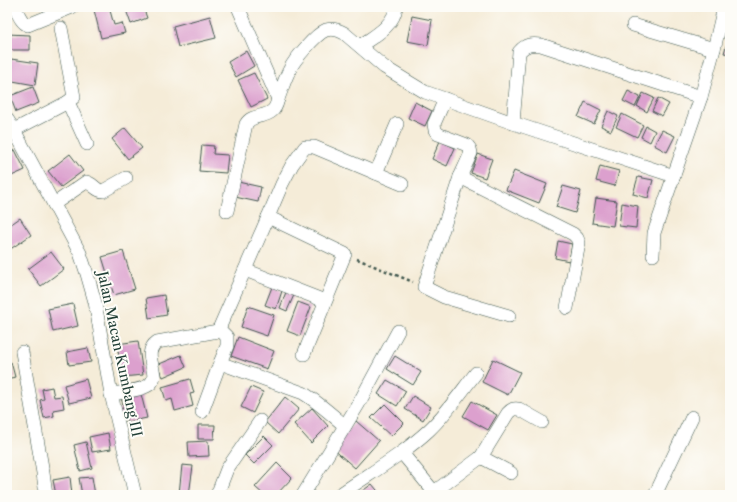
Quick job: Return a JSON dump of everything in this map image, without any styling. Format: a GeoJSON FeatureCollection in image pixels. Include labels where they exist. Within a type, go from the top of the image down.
{"type":"FeatureCollection","features":[{"type":"Feature","properties":{"kind":"street"},"geometry":{"type":"LineString","coordinates":[[15,7],[23,22],[28,25],[72,7]]}},
{"type":"Feature","properties":{"kind":"street"},"geometry":{"type":"LineString","coordinates":[[238,7],[278,99]]}},
{"type":"Feature","properties":{"kind":"street"},"geometry":{"type":"LineString","coordinates":[[360,46],[383,31],[390,23],[396,7]]}},
{"type":"Feature","properties":{"kind":"street"},"geometry":{"type":"LineString","coordinates":[[653,255],[654,233],[701,97],[724,7]]}},
{"type":"Feature","properties":{"kind":"street"},"geometry":{"type":"LineString","coordinates":[[633,25],[714,49]]}},
{"type":"Feature","properties":{"kind":"street"},"geometry":{"type":"LineString","coordinates":[[14,130],[73,99],[74,95],[61,28]]}},
{"type":"Feature","properties":{"kind":"street"},"geometry":{"type":"LineString","coordinates":[[227,211],[246,124],[250,119],[271,112],[275,107],[290,68],[317,37],[327,30],[337,29],[344,33],[384,67],[425,92],[513,123],[674,176]]}},
{"type":"Feature","properties":{"kind":"street"},"geometry":{"type":"LineString","coordinates":[[513,123],[519,52],[523,47],[532,44],[541,45],[701,97]]}},
{"type":"Feature","properties":{"kind":"street"},"geometry":{"type":"LineString","coordinates":[[445,99],[434,124],[434,130],[438,134],[467,145],[471,153],[460,178],[424,287],[444,297],[509,316]]}},
{"type":"Feature","properties":{"kind":"street"},"geometry":{"type":"LineString","coordinates":[[68,102],[87,144]]}},
{"type":"Feature","properties":{"kind":"street","name":"Jalan Macan Kumbang III"},"geometry":{"type":"LineString","coordinates":[[7,119],[80,253],[95,302],[111,394],[135,495]]}},
{"type":"Feature","properties":{"kind":"street"},"geometry":{"type":"LineString","coordinates":[[376,173],[397,124]]}},
{"type":"Feature","properties":{"kind":"street"},"geometry":{"type":"LineString","coordinates":[[218,331],[282,184],[292,165],[305,147],[314,147],[402,184]]}},
{"type":"Feature","properties":{"kind":"street"},"geometry":{"type":"LineString","coordinates":[[54,204],[86,182],[103,191],[126,178]]}},
{"type":"Feature","properties":{"kind":"street"},"geometry":{"type":"LineString","coordinates":[[460,178],[573,234],[577,238],[579,243],[567,308]]}},
{"type":"Feature","properties":{"kind":"street"},"geometry":{"type":"LineString","coordinates":[[268,217],[345,254],[304,354]]}},
{"type":"Feature","properties":{"kind":"street"},"geometry":{"type":"LineString","coordinates":[[245,270],[325,301]]}},
{"type":"Feature","properties":{"kind":"street"},"geometry":{"type":"LineString","coordinates":[[111,394],[150,385],[153,379],[150,354],[152,346],[157,342],[218,331],[225,335],[228,342],[202,412]]}},
{"type":"Feature","properties":{"kind":"street"},"geometry":{"type":"LineString","coordinates":[[303,495],[359,403],[398,331]]}},
{"type":"Feature","properties":{"kind":"street"},"geometry":{"type":"LineString","coordinates":[[22,352],[46,495]]}},
{"type":"Feature","properties":{"kind":"street"},"geometry":{"type":"LineString","coordinates":[[220,363],[303,393],[322,406],[345,426]]}},
{"type":"Feature","properties":{"kind":"street"},"geometry":{"type":"LineString","coordinates":[[339,495],[402,453],[430,430],[476,373]]}},
{"type":"Feature","properties":{"kind":"street"},"geometry":{"type":"LineString","coordinates":[[402,453],[432,494],[481,457],[512,409],[519,409],[542,422]]}},
{"type":"Feature","properties":{"kind":"street"},"geometry":{"type":"LineString","coordinates":[[655,495],[692,417]]}},
{"type":"Feature","properties":{"kind":"street"},"geometry":{"type":"LineString","coordinates":[[217,495],[227,469],[260,422]]}},
{"type":"Feature","properties":{"kind":"street"},"geometry":{"type":"LineString","coordinates":[[481,457],[511,473]]}},
{"type":"Feature","properties":{"kind":"path"},"geometry":{"type":"LineString","coordinates":[[345,254],[424,287]]}},
{"type":"Feature","properties":{"kind":"building"},"geometry":{"type":"Polygon","coordinates":[[[109,7],[114,25],[122,23],[125,33],[101,38],[94,10],[109,7]]]}},
{"type":"Feature","properties":{"kind":"building"},"geometry":{"type":"Polygon","coordinates":[[[125,7],[143,7],[147,18],[131,24],[125,7]]]}},
{"type":"Feature","properties":{"kind":"building"},"geometry":{"type":"Polygon","coordinates":[[[210,16],[216,38],[178,47],[173,26],[210,16]]]}},
{"type":"Feature","properties":{"kind":"building"},"geometry":{"type":"Polygon","coordinates":[[[412,16],[432,20],[428,45],[407,41],[412,16]]]}},
{"type":"Feature","properties":{"kind":"building"},"geometry":{"type":"Polygon","coordinates":[[[7,34],[30,35],[30,50],[7,50],[7,34]]]}},
{"type":"Feature","properties":{"kind":"building"},"geometry":{"type":"Polygon","coordinates":[[[730,36],[730,54],[724,53],[730,36]]]}},
{"type":"Feature","properties":{"kind":"building"},"geometry":{"type":"Polygon","coordinates":[[[246,51],[254,66],[236,77],[228,62],[246,51]]]}},
{"type":"Feature","properties":{"kind":"building"},"geometry":{"type":"Polygon","coordinates":[[[11,59],[38,63],[35,85],[7,80],[11,59]]]}},
{"type":"Feature","properties":{"kind":"building"},"geometry":{"type":"Polygon","coordinates":[[[254,73],[267,99],[251,107],[238,80],[254,73]]]}},
{"type":"Feature","properties":{"kind":"building"},"geometry":{"type":"Polygon","coordinates":[[[33,87],[39,103],[16,112],[10,96],[33,87]]]}},
{"type":"Feature","properties":{"kind":"building"},"geometry":{"type":"Polygon","coordinates":[[[628,91],[640,97],[635,107],[623,101],[628,91]]]}},
{"type":"Feature","properties":{"kind":"building"},"geometry":{"type":"Polygon","coordinates":[[[643,93],[654,98],[647,112],[637,106],[643,93]]]}},
{"type":"Feature","properties":{"kind":"building"},"geometry":{"type":"Polygon","coordinates":[[[658,98],[669,104],[662,116],[652,111],[658,98]]]}},
{"type":"Feature","properties":{"kind":"building"},"geometry":{"type":"Polygon","coordinates":[[[415,102],[432,111],[425,126],[408,118],[415,102]]]}},
{"type":"Feature","properties":{"kind":"building"},"geometry":{"type":"Polygon","coordinates":[[[585,102],[601,110],[594,124],[578,117],[585,102]]]}},
{"type":"Feature","properties":{"kind":"building"},"geometry":{"type":"Polygon","coordinates":[[[608,111],[618,116],[611,131],[601,126],[608,111]]]}},
{"type":"Feature","properties":{"kind":"building"},"geometry":{"type":"Polygon","coordinates":[[[622,114],[643,125],[637,137],[616,127],[622,114]]]}},
{"type":"Feature","properties":{"kind":"building"},"geometry":{"type":"Polygon","coordinates":[[[646,126],[655,131],[650,142],[641,137],[646,126]]]}},
{"type":"Feature","properties":{"kind":"building"},"geometry":{"type":"Polygon","coordinates":[[[125,128],[142,148],[128,159],[112,139],[125,128]]]}},
{"type":"Feature","properties":{"kind":"building"},"geometry":{"type":"Polygon","coordinates":[[[662,130],[675,136],[667,152],[654,145],[662,130]]]}},
{"type":"Feature","properties":{"kind":"building"},"geometry":{"type":"Polygon","coordinates":[[[440,141],[455,148],[447,166],[432,159],[440,141]]]}},
{"type":"Feature","properties":{"kind":"building"},"geometry":{"type":"Polygon","coordinates":[[[202,145],[214,146],[213,154],[228,155],[226,173],[199,171],[202,145]]]}},
{"type":"Feature","properties":{"kind":"building"},"geometry":{"type":"Polygon","coordinates":[[[15,150],[25,170],[7,178],[7,154],[15,150]]]}},
{"type":"Feature","properties":{"kind":"building"},"geometry":{"type":"Polygon","coordinates":[[[70,154],[83,171],[61,187],[48,171],[70,154]]]}},
{"type":"Feature","properties":{"kind":"building"},"geometry":{"type":"Polygon","coordinates":[[[478,154],[492,159],[485,178],[471,173],[478,154]]]}},
{"type":"Feature","properties":{"kind":"building"},"geometry":{"type":"Polygon","coordinates":[[[600,166],[619,171],[615,186],[596,181],[600,166]]]}},
{"type":"Feature","properties":{"kind":"building"},"geometry":{"type":"Polygon","coordinates":[[[514,171],[547,184],[539,203],[506,190],[514,171]]]}},
{"type":"Feature","properties":{"kind":"building"},"geometry":{"type":"Polygon","coordinates":[[[638,177],[653,180],[648,198],[633,194],[638,177]]]}},
{"type":"Feature","properties":{"kind":"building"},"geometry":{"type":"Polygon","coordinates":[[[238,182],[261,187],[258,202],[235,197],[238,182]]]}},
{"type":"Feature","properties":{"kind":"building"},"geometry":{"type":"Polygon","coordinates":[[[563,186],[581,191],[575,213],[556,207],[563,186]]]}},
{"type":"Feature","properties":{"kind":"building"},"geometry":{"type":"Polygon","coordinates":[[[596,198],[617,201],[613,226],[592,223],[596,198]]]}},
{"type":"Feature","properties":{"kind":"building"},"geometry":{"type":"Polygon","coordinates":[[[622,203],[638,206],[636,228],[619,226],[622,203]]]}},
{"type":"Feature","properties":{"kind":"building"},"geometry":{"type":"Polygon","coordinates":[[[20,218],[31,235],[9,250],[7,246],[7,227],[20,218]]]}},
{"type":"Feature","properties":{"kind":"building"},"geometry":{"type":"Polygon","coordinates":[[[558,241],[572,244],[569,261],[555,258],[558,241]]]}},
{"type":"Feature","properties":{"kind":"building"},"geometry":{"type":"Polygon","coordinates":[[[123,251],[135,289],[114,295],[102,257],[123,251]]]}},
{"type":"Feature","properties":{"kind":"building"},"geometry":{"type":"Polygon","coordinates":[[[51,252],[64,269],[41,286],[28,269],[51,252]]]}},
{"type":"Feature","properties":{"kind":"building"},"geometry":{"type":"Polygon","coordinates":[[[272,287],[282,291],[276,309],[265,305],[272,287]]]}},
{"type":"Feature","properties":{"kind":"building"},"geometry":{"type":"Polygon","coordinates":[[[286,292],[294,295],[287,311],[280,308],[286,292]]]}},
{"type":"Feature","properties":{"kind":"building"},"geometry":{"type":"Polygon","coordinates":[[[164,295],[167,315],[149,318],[146,298],[164,295]]]}},
{"type":"Feature","properties":{"kind":"building"},"geometry":{"type":"Polygon","coordinates":[[[298,302],[311,307],[300,336],[287,331],[298,302]]]}},
{"type":"Feature","properties":{"kind":"building"},"geometry":{"type":"Polygon","coordinates":[[[73,304],[78,326],[53,332],[48,309],[73,304]]]}},
{"type":"Feature","properties":{"kind":"building"},"geometry":{"type":"Polygon","coordinates":[[[248,306],[274,315],[267,336],[241,327],[248,306]]]}},
{"type":"Feature","properties":{"kind":"building"},"geometry":{"type":"Polygon","coordinates":[[[238,337],[274,351],[267,369],[231,356],[238,337]]]}},
{"type":"Feature","properties":{"kind":"building"},"geometry":{"type":"Polygon","coordinates":[[[138,341],[143,375],[122,377],[117,344],[138,341]]]}},
{"type":"Feature","properties":{"kind":"building"},"geometry":{"type":"Polygon","coordinates":[[[88,348],[91,362],[69,365],[67,352],[88,348]]]}},
{"type":"Feature","properties":{"kind":"building"},"geometry":{"type":"Polygon","coordinates":[[[181,355],[186,367],[163,377],[157,365],[181,355]]]}},
{"type":"Feature","properties":{"kind":"building"},"geometry":{"type":"Polygon","coordinates":[[[395,356],[421,372],[413,385],[387,369],[395,356]]]}},
{"type":"Feature","properties":{"kind":"building"},"geometry":{"type":"Polygon","coordinates":[[[493,359],[520,372],[508,395],[482,382],[493,359]]]}},
{"type":"Feature","properties":{"kind":"building"},"geometry":{"type":"Polygon","coordinates":[[[11,362],[15,377],[7,379],[7,363],[11,362]]]}},
{"type":"Feature","properties":{"kind":"building"},"geometry":{"type":"Polygon","coordinates":[[[86,379],[91,398],[69,403],[64,385],[86,379]]]}},
{"type":"Feature","properties":{"kind":"building"},"geometry":{"type":"Polygon","coordinates":[[[190,379],[194,393],[190,394],[193,406],[175,411],[172,399],[166,401],[162,387],[190,379]]]}},
{"type":"Feature","properties":{"kind":"building"},"geometry":{"type":"Polygon","coordinates":[[[387,380],[406,391],[397,406],[378,394],[387,380]]]}},
{"type":"Feature","properties":{"kind":"building"},"geometry":{"type":"Polygon","coordinates":[[[52,387],[54,397],[62,396],[64,408],[53,410],[54,416],[44,418],[40,400],[44,399],[42,389],[52,387]]]}},
{"type":"Feature","properties":{"kind":"building"},"geometry":{"type":"Polygon","coordinates":[[[251,387],[263,392],[253,413],[241,407],[251,387]]]}},
{"type":"Feature","properties":{"kind":"building"},"geometry":{"type":"Polygon","coordinates":[[[141,394],[147,418],[127,422],[126,418],[121,420],[118,409],[124,408],[121,398],[141,394]]]}},
{"type":"Feature","properties":{"kind":"building"},"geometry":{"type":"Polygon","coordinates":[[[413,396],[431,407],[423,420],[405,409],[413,396]]]}},
{"type":"Feature","properties":{"kind":"building"},"geometry":{"type":"Polygon","coordinates":[[[285,397],[299,409],[278,434],[265,422],[285,397]]]}},
{"type":"Feature","properties":{"kind":"building"},"geometry":{"type":"Polygon","coordinates":[[[472,401],[497,415],[488,430],[463,416],[472,401]]]}},
{"type":"Feature","properties":{"kind":"building"},"geometry":{"type":"Polygon","coordinates":[[[385,404],[404,423],[391,436],[371,418],[385,404]]]}},
{"type":"Feature","properties":{"kind":"building"},"geometry":{"type":"Polygon","coordinates":[[[312,408],[328,426],[311,443],[294,424],[312,408]]]}},
{"type":"Feature","properties":{"kind":"building"},"geometry":{"type":"Polygon","coordinates":[[[356,421],[379,441],[355,468],[332,448],[356,421]]]}},
{"type":"Feature","properties":{"kind":"building"},"geometry":{"type":"Polygon","coordinates":[[[198,425],[215,425],[214,439],[198,439],[198,425]]]}},
{"type":"Feature","properties":{"kind":"building"},"geometry":{"type":"Polygon","coordinates":[[[108,433],[111,449],[92,452],[89,437],[108,433]]]}},
{"type":"Feature","properties":{"kind":"building"},"geometry":{"type":"Polygon","coordinates":[[[264,436],[273,445],[254,464],[245,455],[264,436]]]}},
{"type":"Feature","properties":{"kind":"building"},"geometry":{"type":"Polygon","coordinates":[[[208,441],[209,456],[189,457],[188,442],[208,441]]]}},
{"type":"Feature","properties":{"kind":"building"},"geometry":{"type":"Polygon","coordinates":[[[86,442],[92,468],[80,471],[74,445],[86,442]]]}},
{"type":"Feature","properties":{"kind":"building"},"geometry":{"type":"Polygon","coordinates":[[[277,463],[292,478],[276,495],[264,495],[255,487],[277,463]]]}},
{"type":"Feature","properties":{"kind":"building"},"geometry":{"type":"Polygon","coordinates":[[[182,465],[193,466],[189,495],[179,494],[182,465]]]}},
{"type":"Feature","properties":{"kind":"building"},"geometry":{"type":"Polygon","coordinates":[[[70,477],[72,495],[56,495],[53,480],[70,477]]]}},
{"type":"Feature","properties":{"kind":"building"},"geometry":{"type":"Polygon","coordinates":[[[92,477],[95,495],[82,495],[79,478],[92,477]]]}},
{"type":"Feature","properties":{"kind":"building"},"geometry":{"type":"Polygon","coordinates":[[[372,484],[381,495],[357,495],[372,484]]]}}]}
